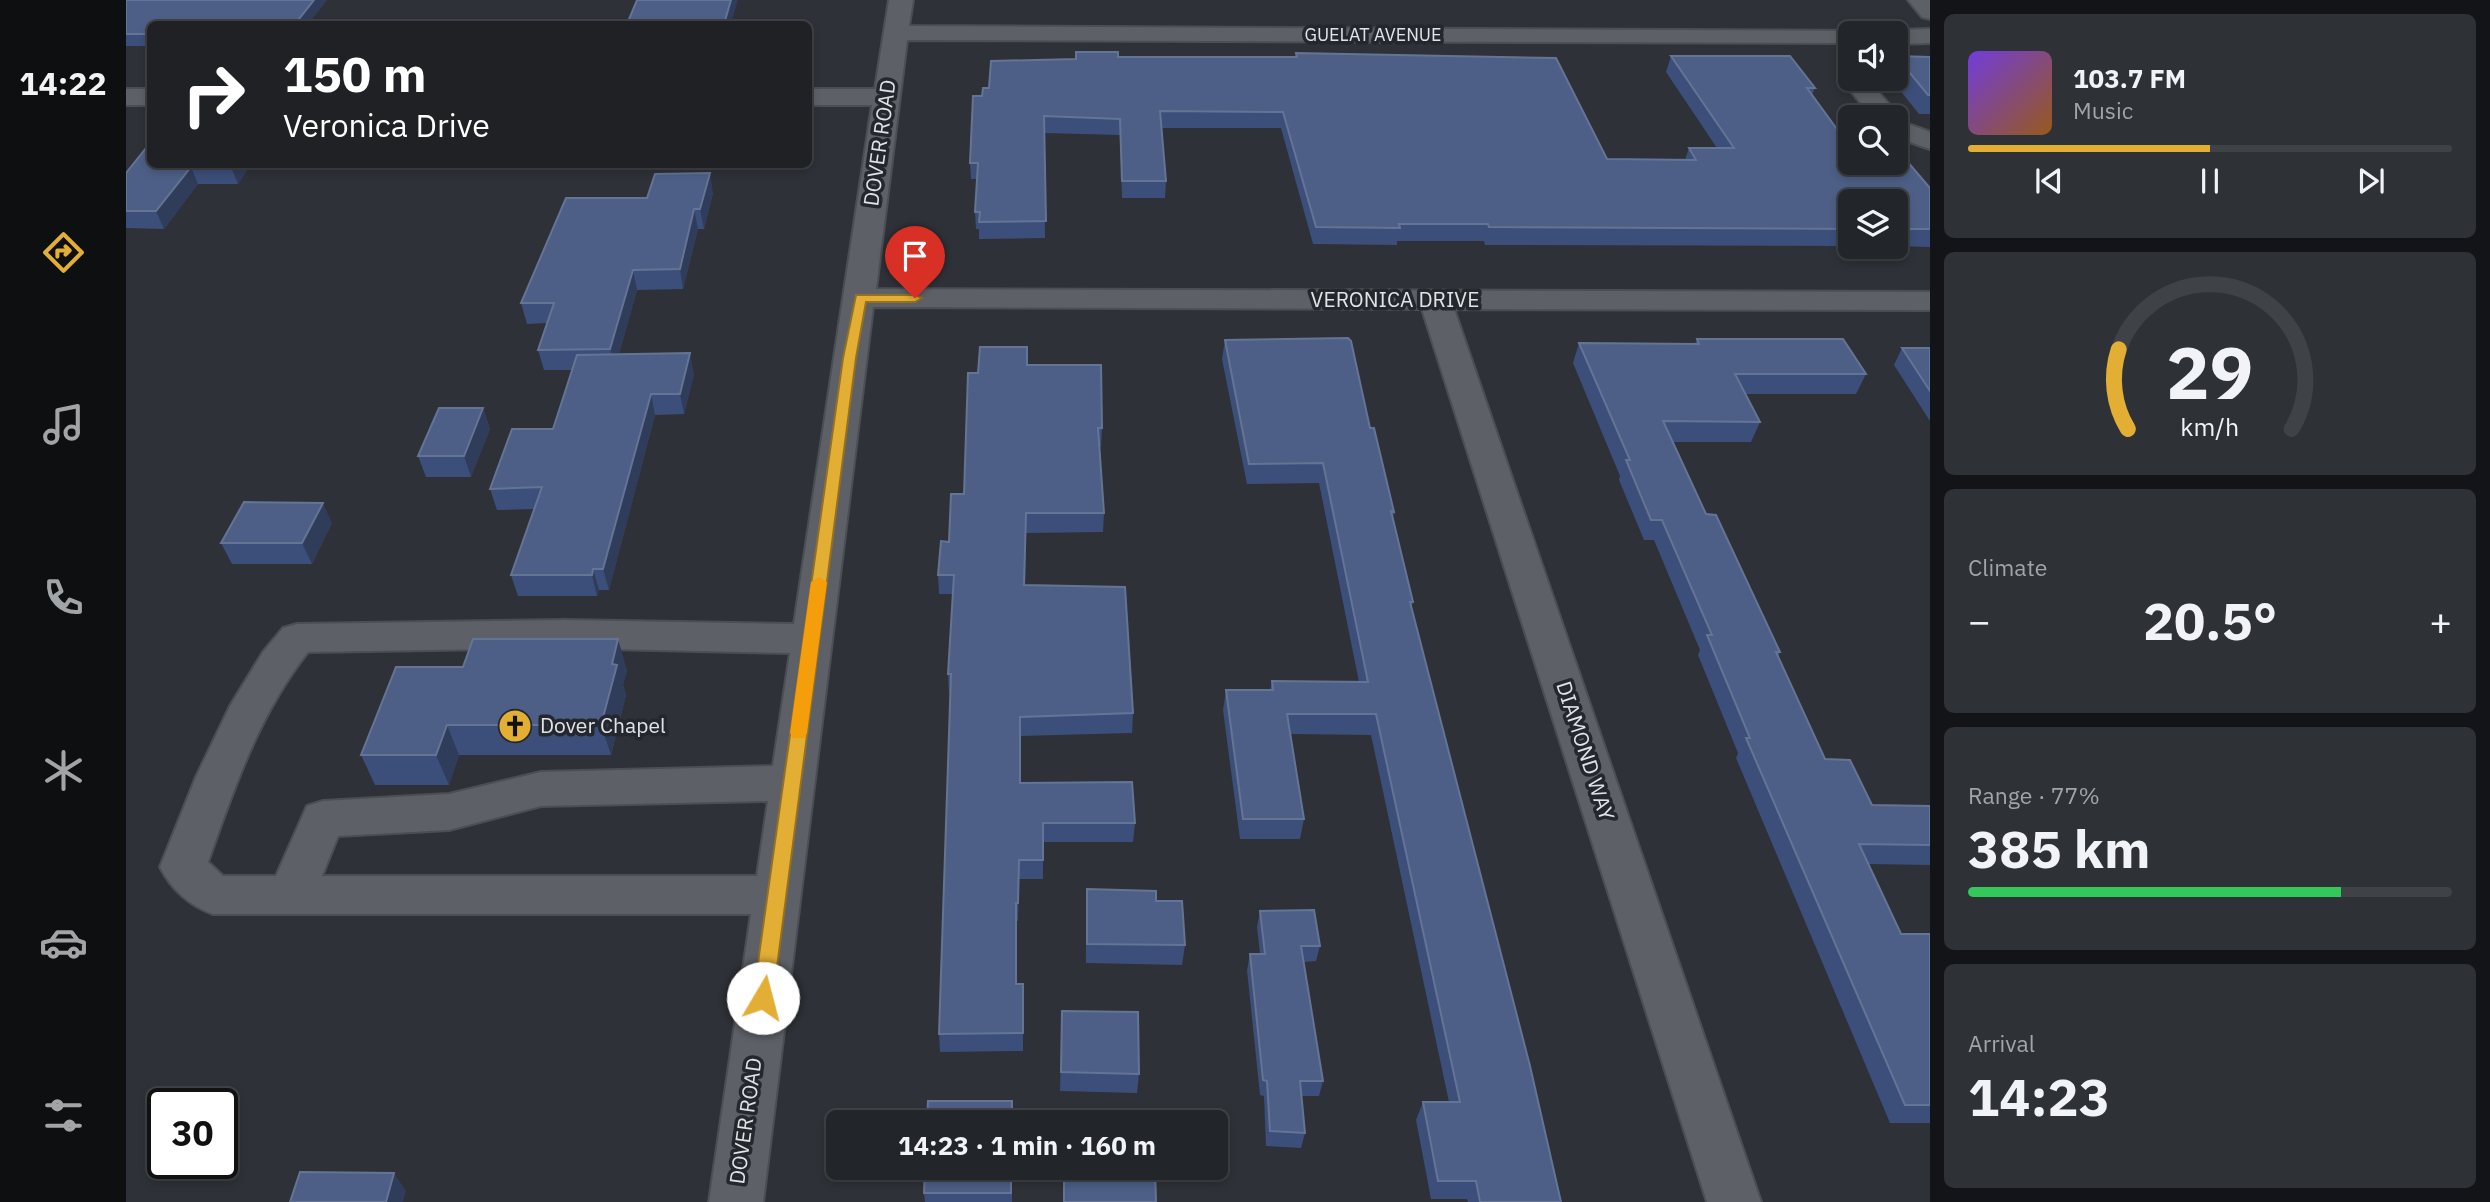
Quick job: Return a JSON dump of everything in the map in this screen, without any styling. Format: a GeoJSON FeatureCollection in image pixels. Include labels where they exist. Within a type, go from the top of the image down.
{"type":"FeatureCollection","features":[{"type":"Feature","properties":{"kind":"street"},"geometry":{"type":"LineString","coordinates":[[1920,0],[1930,12]]}},
{"type":"Feature","properties":{"kind":"street","name":"GUELAT AVENUE"},"geometry":{"type":"LineString","coordinates":[[898,16],[1838,36]]}},
{"type":"Feature","properties":{"kind":"street","name":"DOVER ROAD"},"geometry":{"type":"LineString","coordinates":[[736,1202],[849,358],[861,298],[898,16]]}},
{"type":"Feature","properties":{"kind":"street"},"geometry":{"type":"LineString","coordinates":[[1820,36],[1838,58]]}},
{"type":"Feature","properties":{"kind":"street"},"geometry":{"type":"LineString","coordinates":[[1908,37],[1928,37]]}},
{"type":"Feature","properties":{"kind":"street"},"geometry":{"type":"LineString","coordinates":[[1864,91],[1876,105]]}},
{"type":"Feature","properties":{"kind":"street"},"geometry":{"type":"LineString","coordinates":[[126,97],[147,97]]}},
{"type":"Feature","properties":{"kind":"street"},"geometry":{"type":"LineString","coordinates":[[812,97],[886,97]]}},
{"type":"Feature","properties":{"kind":"street"},"geometry":{"type":"LineString","coordinates":[[1908,133],[1930,141]]}},
{"type":"Feature","properties":{"kind":"street","name":"VERONICA DRIVE"},"geometry":{"type":"LineString","coordinates":[[861,298],[1930,301]]}},
{"type":"Feature","properties":{"kind":"street","name":"DIAMOND WAY"},"geometry":{"type":"LineString","coordinates":[[1435,300],[1734,1202]]}},
{"type":"Feature","properties":{"kind":"street"},"geometry":{"type":"LineString","coordinates":[[777,895],[213,895],[183,867],[226,754],[277,659],[297,638],[565,634],[812,639]]}},
{"type":"Feature","properties":{"kind":"street"},"geometry":{"type":"LineString","coordinates":[[291,895],[323,819],[449,812],[541,789],[792,783]]}},
{"type":"Feature","properties":{"kind":"building"},"geometry":{"type":"Polygon","coordinates":[[[126,0],[314,0],[297,21],[147,21],[147,34],[126,34],[126,0]]]}},
{"type":"Feature","properties":{"kind":"building"},"geometry":{"type":"Polygon","coordinates":[[[637,0],[731,0],[725,21],[628,21],[637,0]]]}},
{"type":"Feature","properties":{"kind":"building"},"geometry":{"type":"Polygon","coordinates":[[[1076,52],[1118,52],[1118,57],[1297,57],[1296,53],[1556,58],[1607,159],[1696,160],[1689,148],[1734,148],[1671,56],[1790,56],[1815,88],[1807,88],[1838,131],[1838,175],[1908,175],[1908,162],[1930,188],[1930,229],[1908,229],[1908,189],[1838,189],[1838,229],[1489,227],[1488,224],[1399,224],[1400,228],[1316,227],[1283,112],[1160,111],[1166,181],[1122,181],[1120,119],[1044,116],[1046,221],[979,222],[980,212],[975,212],[978,163],[970,163],[973,96],[982,96],[983,88],[989,88],[991,61],[1076,59],[1076,52]]]}},
{"type":"Feature","properties":{"kind":"building"},"geometry":{"type":"Polygon","coordinates":[[[1908,56],[1930,57],[1928,95],[1908,71],[1908,56]]]}},
{"type":"Feature","properties":{"kind":"building"},"geometry":{"type":"Polygon","coordinates":[[[147,147],[147,168],[190,168],[156,211],[126,211],[126,173],[147,147]]]}},
{"type":"Feature","properties":{"kind":"building"},"geometry":{"type":"Polygon","coordinates":[[[710,173],[700,209],[694,209],[680,269],[633,270],[610,349],[538,350],[554,303],[521,303],[566,198],[647,198],[655,174],[710,173]]]}},
{"type":"Feature","properties":{"kind":"building"},"geometry":{"type":"Polygon","coordinates":[[[1348,338],[1351,341],[1370,428],[1374,428],[1413,602],[1410,602],[1530,1066],[1561,1202],[1480,1202],[1476,1181],[1438,1181],[1423,1102],[1460,1102],[1376,714],[1287,714],[1304,819],[1243,819],[1226,690],[1273,690],[1272,681],[1368,682],[1323,463],[1249,464],[1225,340],[1348,338]]]}},
{"type":"Feature","properties":{"kind":"building"},"geometry":{"type":"Polygon","coordinates":[[[1697,339],[1843,339],[1866,374],[1735,374],[1760,422],[1663,421],[1706,514],[1716,515],[1780,652],[1776,652],[1825,759],[1850,760],[1872,805],[1930,806],[1930,845],[1859,844],[1901,934],[1930,934],[1930,1105],[1905,1105],[1746,738],[1750,738],[1707,635],[1712,635],[1662,520],[1651,520],[1626,460],[1630,460],[1579,343],[1699,344],[1697,339]]]}},
{"type":"Feature","properties":{"kind":"building"},"geometry":{"type":"Polygon","coordinates":[[[980,347],[1027,347],[1027,365],[1101,365],[1102,428],[1098,428],[1104,513],[1026,513],[1024,585],[1125,587],[1133,713],[1020,717],[1020,783],[1132,782],[1135,823],[1043,823],[1043,860],[1019,860],[1016,984],[1023,984],[1023,1033],[939,1034],[951,674],[948,674],[954,575],[938,575],[941,541],[949,542],[951,494],[964,494],[968,373],[978,373],[980,347]]]}},
{"type":"Feature","properties":{"kind":"building"},"geometry":{"type":"Polygon","coordinates":[[[1902,348],[1930,348],[1930,391],[1902,348]]]}},
{"type":"Feature","properties":{"kind":"building"},"geometry":{"type":"Polygon","coordinates":[[[690,353],[680,394],[651,394],[603,569],[593,569],[592,575],[511,575],[542,487],[490,489],[512,429],[553,429],[577,355],[690,353]]]}},
{"type":"Feature","properties":{"kind":"building"},"geometry":{"type":"Polygon","coordinates":[[[439,408],[483,408],[464,456],[418,456],[439,408]]]}},
{"type":"Feature","properties":{"kind":"building"},"geometry":{"type":"Polygon","coordinates":[[[244,502],[323,503],[302,543],[221,543],[244,502]]]}},
{"type":"Feature","properties":{"kind":"building"},"geometry":{"type":"Polygon","coordinates":[[[473,639],[618,639],[612,664],[617,665],[601,725],[447,725],[436,755],[361,755],[396,667],[463,667],[473,639]]]}},
{"type":"Feature","properties":{"kind":"building"},"geometry":{"type":"Polygon","coordinates":[[[1087,889],[1156,891],[1156,901],[1182,901],[1185,945],[1087,944],[1087,889]]]}},
{"type":"Feature","properties":{"kind":"building"},"geometry":{"type":"Polygon","coordinates":[[[1314,910],[1320,946],[1301,946],[1323,1081],[1300,1081],[1305,1133],[1270,1131],[1267,1081],[1263,1080],[1250,954],[1265,954],[1260,911],[1314,910]]]}},
{"type":"Feature","properties":{"kind":"building"},"geometry":{"type":"Polygon","coordinates":[[[1062,1011],[1138,1012],[1139,1074],[1061,1072],[1062,1011]]]}},
{"type":"Feature","properties":{"kind":"building"},"geometry":{"type":"Polygon","coordinates":[[[928,1101],[1012,1101],[1012,1110],[928,1110],[928,1101]]]}},
{"type":"Feature","properties":{"kind":"building"},"geometry":{"type":"Polygon","coordinates":[[[300,1172],[394,1173],[386,1202],[290,1202],[300,1172]]]}},
{"type":"Feature","properties":{"kind":"building"},"geometry":{"type":"Polygon","coordinates":[[[924,1180],[1011,1180],[1011,1193],[924,1193],[924,1180]]]}},
{"type":"Feature","properties":{"kind":"building"},"geometry":{"type":"Polygon","coordinates":[[[1064,1180],[1155,1180],[1156,1202],[1064,1202],[1064,1180]]]}},
{"type":"Feature","properties":{"kind":"slow traffic"},"geometry":{"type":"LineString","coordinates":[[799,733],[819,582]]}},
{"type":"Feature","properties":{"kind":"place","name":"Dover Chapel"},"geometry":{"type":"Point","coordinates":[515,726]}},
{"type":"Feature","properties":{"kind":"route"},"geometry":{"type":"LineString","coordinates":[[763,998],[849,358],[861,298],[915,298]]}}]}
